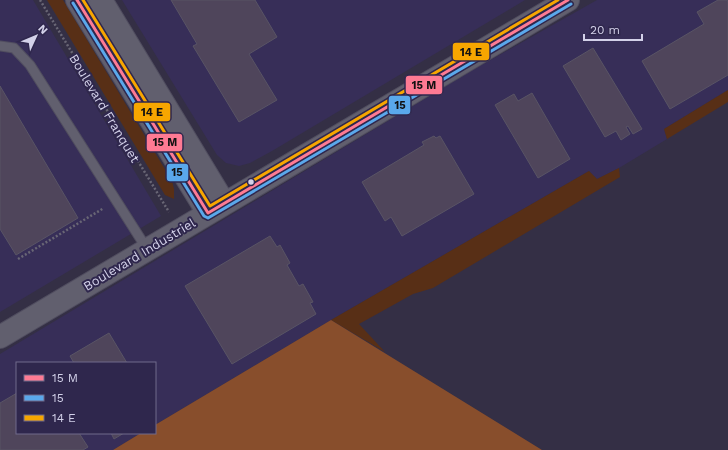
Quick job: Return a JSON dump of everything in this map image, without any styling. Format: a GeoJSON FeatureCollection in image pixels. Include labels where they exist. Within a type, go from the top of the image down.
{"type":"FeatureCollection","features":[{"type":"Feature","properties":{"kind":"street"},"geometry":{"type":"LineString","coordinates":[[77,0],[216,208]]}},
{"type":"Feature","properties":{"kind":"street"},"geometry":{"type":"LineString","coordinates":[[101,0],[216,208]]}},
{"type":"Feature","properties":{"kind":"street","name":"Boulevard Industriel"},"geometry":{"type":"LineString","coordinates":[[0,337],[568,0]]}},
{"type":"Feature","properties":{"kind":"lane"},"geometry":{"type":"LineString","coordinates":[[0,46],[14,48],[30,65],[147,250]]}},
{"type":"Feature","properties":{"kind":"path","name":"Boulevard Franquet"},"geometry":{"type":"LineString","coordinates":[[40,0],[170,215]]}},
{"type":"Feature","properties":{"kind":"path"},"geometry":{"type":"LineString","coordinates":[[18,259],[117,201]]}},
{"type":"Feature","properties":{"kind":"path"},"geometry":{"type":"LineString","coordinates":[[48,236],[50,240]]}},
{"type":"Feature","properties":{"kind":"shaded area"},"geometry":{"type":"Polygon","coordinates":[[[0,0],[33,0],[161,216],[0,312],[0,0]]]}},
{"type":"Feature","properties":{"kind":"shaded area"},"geometry":{"type":"Polygon","coordinates":[[[47,0],[63,0],[172,181],[174,199],[165,195],[47,0]]]}},
{"type":"Feature","properties":{"kind":"shaded area"},"geometry":{"type":"Polygon","coordinates":[[[122,0],[525,0],[272,151],[250,163],[239,166],[226,163],[217,155],[122,0]]]}},
{"type":"Feature","properties":{"kind":"shaded area"},"geometry":{"type":"Polygon","coordinates":[[[597,0],[728,0],[728,90],[664,129],[667,139],[619,168],[597,179],[589,171],[331,320],[156,424],[156,362],[16,362],[16,434],[139,434],[113,450],[0,450],[0,354],[471,71],[597,0]]]}},
{"type":"Feature","properties":{"kind":"shaded area"},"geometry":{"type":"Polygon","coordinates":[[[728,90],[728,102],[667,139],[664,129],[728,90]]]}},
{"type":"Feature","properties":{"kind":"shaded area"},"geometry":{"type":"Polygon","coordinates":[[[619,168],[620,177],[433,288],[413,294],[359,324],[385,352],[331,320],[589,171],[597,179],[619,168]]]}},
{"type":"Feature","properties":{"kind":"shaded area"},"geometry":{"type":"Polygon","coordinates":[[[331,320],[542,450],[113,450],[139,434],[156,434],[156,424],[331,320]]]}},
{"type":"Feature","properties":{"kind":"building"},"geometry":{"type":"Polygon","coordinates":[[[171,0],[255,0],[277,37],[249,54],[277,100],[239,122],[193,46],[197,44],[171,0]]]}},
{"type":"Feature","properties":{"kind":"building"},"geometry":{"type":"Polygon","coordinates":[[[718,0],[727,0],[728,2],[728,75],[670,109],[642,61],[704,24],[697,12],[718,0]]]}},
{"type":"Feature","properties":{"kind":"building"},"geometry":{"type":"Polygon","coordinates":[[[593,48],[642,129],[633,134],[628,126],[626,127],[630,134],[621,140],[616,131],[605,137],[563,66],[593,48]]]}},
{"type":"Feature","properties":{"kind":"building"},"geometry":{"type":"Polygon","coordinates":[[[0,86],[78,218],[16,255],[0,229],[0,86]]]}},
{"type":"Feature","properties":{"kind":"building"},"geometry":{"type":"Polygon","coordinates":[[[532,93],[570,159],[538,178],[495,105],[514,94],[518,101],[532,93]]]}},
{"type":"Feature","properties":{"kind":"building"},"geometry":{"type":"Polygon","coordinates":[[[434,136],[436,138],[440,136],[474,194],[402,236],[391,217],[385,221],[362,182],[424,145],[422,142],[434,136]]]}},
{"type":"Feature","properties":{"kind":"building"},"geometry":{"type":"Polygon","coordinates":[[[270,236],[277,247],[280,245],[290,263],[287,265],[299,286],[303,284],[313,302],[310,303],[316,314],[232,364],[185,286],[270,236]]]}},
{"type":"Feature","properties":{"kind":"building"},"geometry":{"type":"Polygon","coordinates":[[[109,333],[126,362],[73,362],[70,356],[109,333]]]}},
{"type":"Feature","properties":{"kind":"building"},"geometry":{"type":"Polygon","coordinates":[[[16,394],[16,434],[80,434],[88,447],[83,450],[0,450],[0,403],[16,394]]]}},
{"type":"Feature","properties":{"kind":"building"},"geometry":{"type":"Polygon","coordinates":[[[112,434],[122,434],[114,439],[112,434]]]}},
{"type":"Feature","properties":{"kind":"transit line"},"geometry":{"type":"LineString","coordinates":[[77,0],[208,213],[568,0]]}},
{"type":"Feature","properties":{"kind":"transit line"},"geometry":{"type":"LineString","coordinates":[[83,0],[210,206],[558,0]]}},
{"type":"Feature","properties":{"kind":"transit line","name":"15"},"geometry":{"type":"LineString","coordinates":[[73,3],[204,216],[208,218],[571,4]]}}]}
